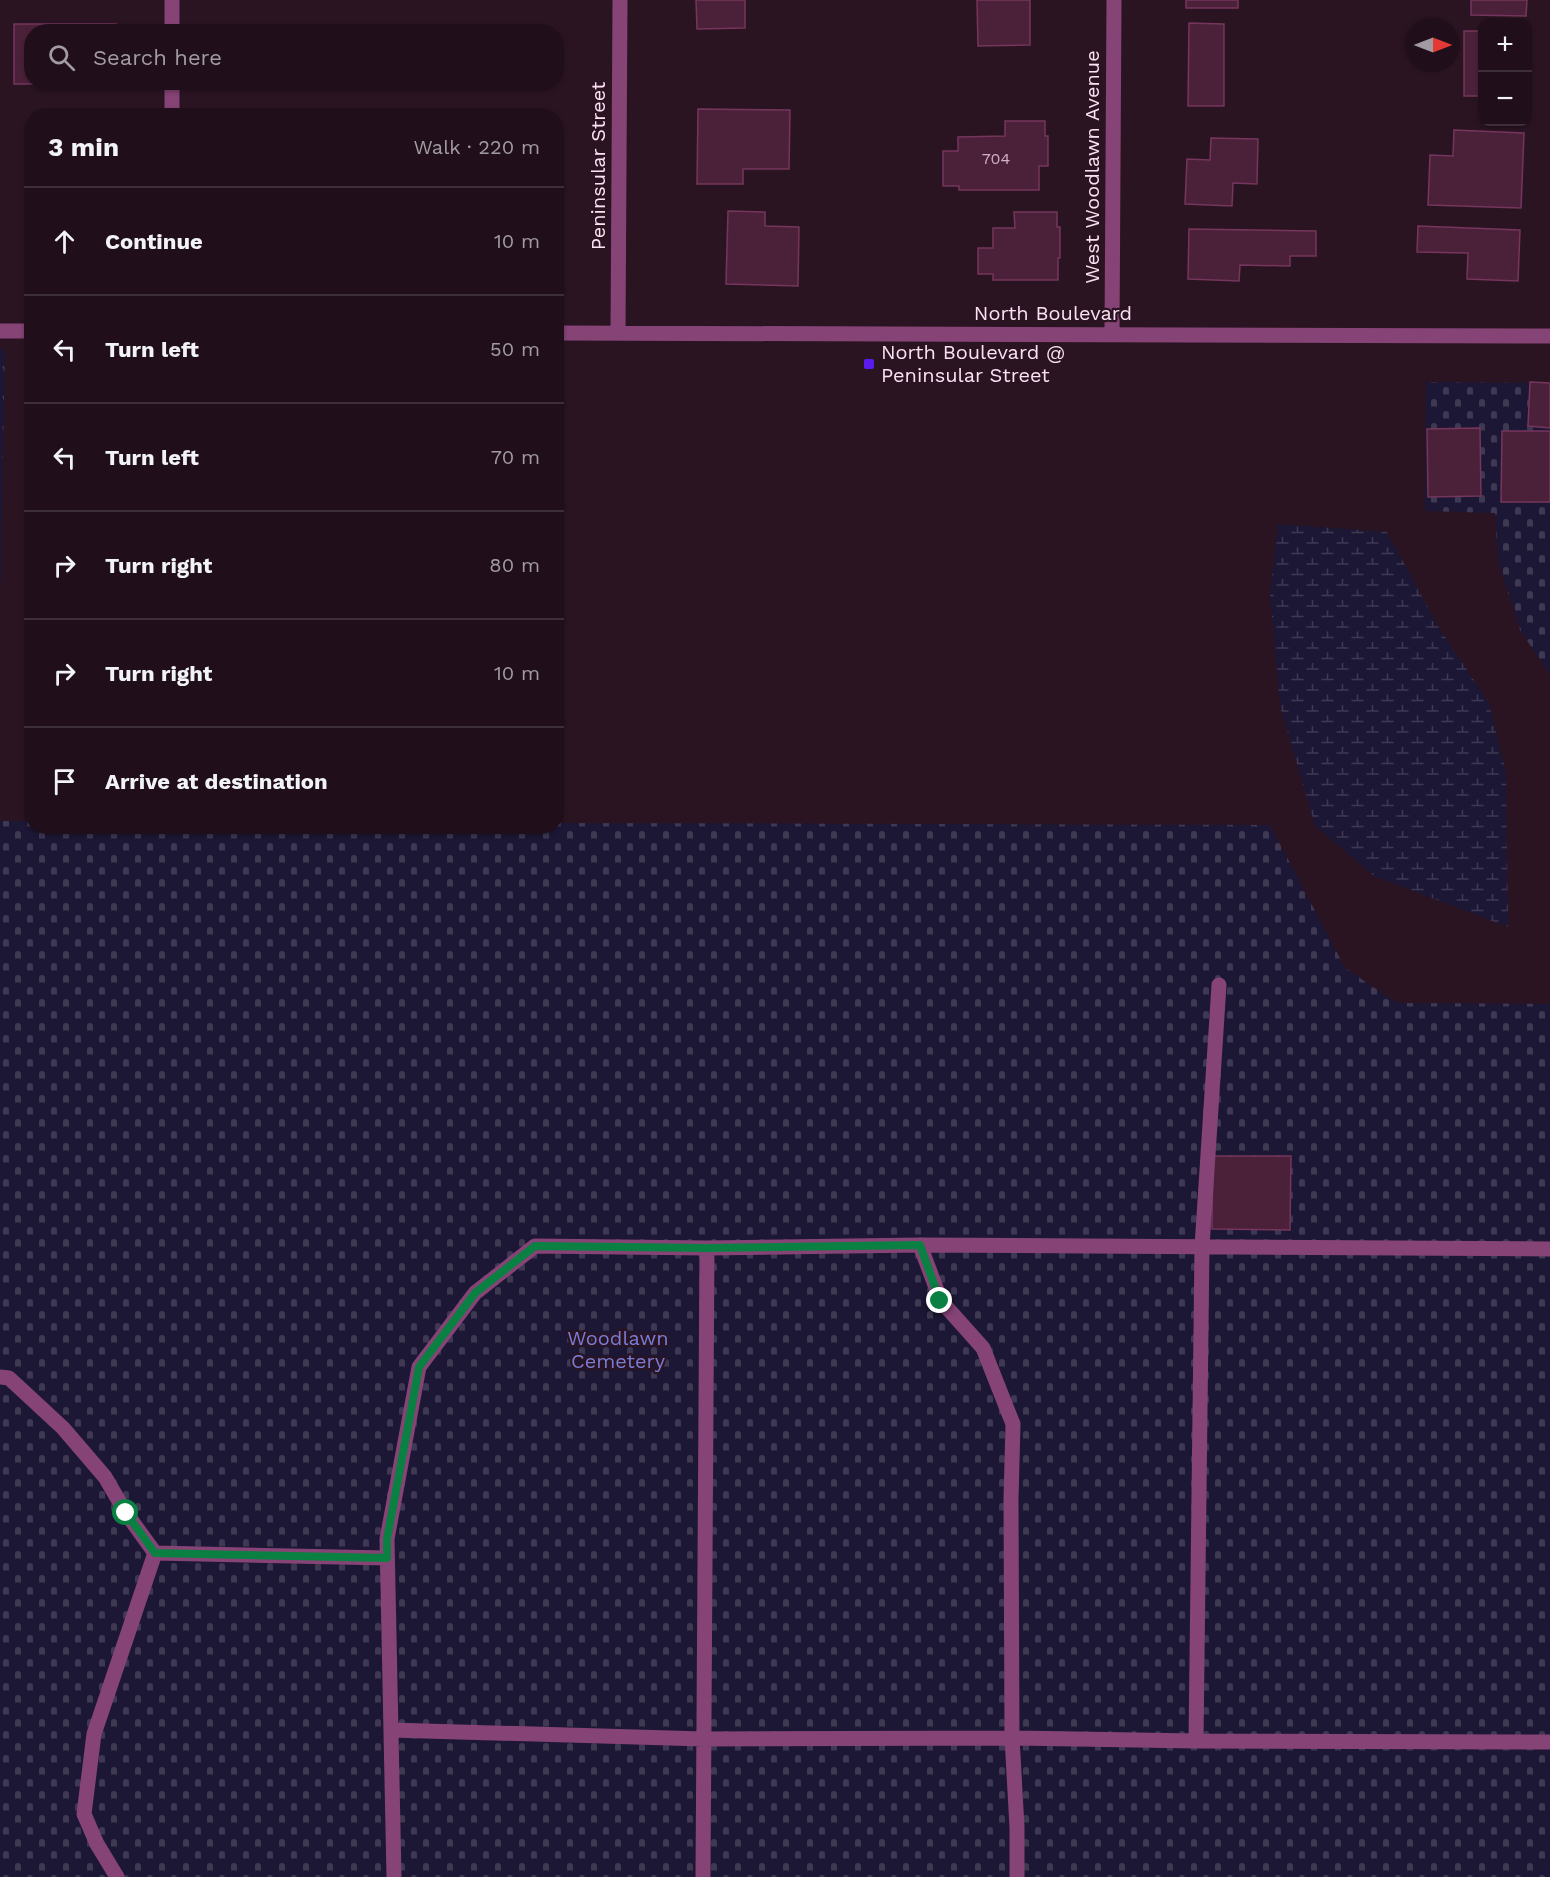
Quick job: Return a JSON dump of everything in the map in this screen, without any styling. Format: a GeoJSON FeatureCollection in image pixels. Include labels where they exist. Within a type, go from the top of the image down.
{"type":"FeatureCollection","features":[{"type":"Feature","properties":{"kind":"street"},"geometry":{"type":"LineString","coordinates":[[172,0],[172,24]]}},
{"type":"Feature","properties":{"kind":"street","name":"Peninsular Street"},"geometry":{"type":"LineString","coordinates":[[618,333],[620,0]]}},
{"type":"Feature","properties":{"kind":"street","name":"West Woodlawn Avenue"},"geometry":{"type":"LineString","coordinates":[[1112,334],[1114,0]]}},
{"type":"Feature","properties":{"kind":"street"},"geometry":{"type":"LineString","coordinates":[[172,90],[172,108]]}},
{"type":"Feature","properties":{"kind":"street"},"geometry":{"type":"LineString","coordinates":[[0,331],[24,332]]}},
{"type":"Feature","properties":{"kind":"street","name":"North Boulevard"},"geometry":{"type":"LineString","coordinates":[[564,333],[1550,336]]}},
{"type":"Feature","properties":{"kind":"street"},"geometry":{"type":"LineString","coordinates":[[1196,1741],[1202,1247],[1219,985]]}},
{"type":"Feature","properties":{"kind":"street"},"geometry":{"type":"LineString","coordinates":[[920,1245],[940,1301],[983,1348],[1013,1424],[1012,1738],[1017,1877]]}},
{"type":"Feature","properties":{"kind":"street"},"geometry":{"type":"LineString","coordinates":[[394,1877],[387,1539],[419,1367],[475,1293],[535,1246],[1550,1248]]}},
{"type":"Feature","properties":{"kind":"street"},"geometry":{"type":"LineString","coordinates":[[703,1877],[707,1248]]}},
{"type":"Feature","properties":{"kind":"street"},"geometry":{"type":"LineString","coordinates":[[0,1377],[9,1378],[63,1428],[105,1477],[126,1513],[155,1553]]}},
{"type":"Feature","properties":{"kind":"street"},"geometry":{"type":"LineString","coordinates":[[155,1553],[387,1558]]}},
{"type":"Feature","properties":{"kind":"street"},"geometry":{"type":"LineString","coordinates":[[117,1877],[97,1844],[84,1814],[94,1734],[155,1553]]}},
{"type":"Feature","properties":{"kind":"street"},"geometry":{"type":"LineString","coordinates":[[391,1730],[704,1739],[1012,1738],[1550,1742]]}},
{"type":"Feature","properties":{"kind":"green space"},"geometry":{"type":"Polygon","coordinates":[[[0,349],[5,349],[0,620],[0,349]]]}},
{"type":"Feature","properties":{"kind":"green space"},"geometry":{"type":"Polygon","coordinates":[[[1426,382],[1550,383],[1550,675],[1520,630],[1498,561],[1495,513],[1425,511],[1426,382]]]}},
{"type":"Feature","properties":{"kind":"green space"},"geometry":{"type":"Polygon","coordinates":[[[1278,524],[1387,532],[1438,626],[1489,703],[1506,772],[1508,927],[1374,876],[1315,826],[1280,706],[1270,594],[1278,524]]]}},
{"type":"Feature","properties":{"kind":"green space","name":"Woodlawn Cemetery"},"geometry":{"type":"Polygon","coordinates":[[[0,821],[24,821],[24,834],[564,834],[564,823],[1270,825],[1345,968],[1397,1003],[1550,1004],[1550,1877],[0,1877],[0,821]]]}},
{"type":"Feature","properties":{"kind":"building"},"geometry":{"type":"Polygon","coordinates":[[[696,0],[745,0],[745,28],[697,29],[696,0]]]}},
{"type":"Feature","properties":{"kind":"building"},"geometry":{"type":"Polygon","coordinates":[[[977,0],[1030,0],[1030,45],[978,46],[977,0]]]}},
{"type":"Feature","properties":{"kind":"building"},"geometry":{"type":"Polygon","coordinates":[[[1186,0],[1238,0],[1238,8],[1186,8],[1186,0]]]}},
{"type":"Feature","properties":{"kind":"building"},"geometry":{"type":"Polygon","coordinates":[[[1471,0],[1527,0],[1526,16],[1471,15],[1471,0]]]}},
{"type":"Feature","properties":{"kind":"building"},"geometry":{"type":"Polygon","coordinates":[[[1189,23],[1224,24],[1224,106],[1188,106],[1189,23]]]}},
{"type":"Feature","properties":{"kind":"building"},"geometry":{"type":"Polygon","coordinates":[[[14,24],[24,24],[24,84],[14,84],[14,24]]]}},
{"type":"Feature","properties":{"kind":"building"},"geometry":{"type":"Polygon","coordinates":[[[1464,31],[1478,31],[1478,96],[1464,96],[1464,31]]]}},
{"type":"Feature","properties":{"kind":"building"},"geometry":{"type":"Polygon","coordinates":[[[698,109],[790,110],[789,169],[743,169],[743,184],[697,184],[698,109]]]}},
{"type":"Feature","properties":{"kind":"building"},"geometry":{"type":"Polygon","coordinates":[[[1005,121],[1045,121],[1045,136],[1048,136],[1048,166],[1039,166],[1039,190],[959,190],[959,186],[943,186],[943,151],[958,151],[958,137],[1005,136],[1005,121]]]}},
{"type":"Feature","properties":{"kind":"building"},"geometry":{"type":"Polygon","coordinates":[[[1454,130],[1524,133],[1521,208],[1428,205],[1430,155],[1453,156],[1454,130]]]}},
{"type":"Feature","properties":{"kind":"building"},"geometry":{"type":"Polygon","coordinates":[[[1211,138],[1258,139],[1257,184],[1233,183],[1232,206],[1185,204],[1187,159],[1210,160],[1211,138]]]}},
{"type":"Feature","properties":{"kind":"building"},"geometry":{"type":"Polygon","coordinates":[[[728,211],[765,212],[765,226],[799,227],[798,286],[726,284],[728,211]]]}},
{"type":"Feature","properties":{"kind":"building"},"geometry":{"type":"Polygon","coordinates":[[[1014,212],[1057,212],[1057,227],[1060,227],[1058,280],[993,280],[993,274],[978,274],[978,248],[993,248],[993,228],[1015,228],[1014,212]]]}},
{"type":"Feature","properties":{"kind":"building"},"geometry":{"type":"Polygon","coordinates":[[[1418,226],[1520,230],[1518,281],[1467,279],[1468,253],[1417,252],[1418,226]]]}},
{"type":"Feature","properties":{"kind":"building"},"geometry":{"type":"Polygon","coordinates":[[[1189,229],[1316,231],[1316,256],[1290,256],[1290,266],[1240,265],[1239,281],[1188,279],[1189,229]]]}},
{"type":"Feature","properties":{"kind":"building"},"geometry":{"type":"Polygon","coordinates":[[[1530,382],[1550,383],[1550,428],[1528,426],[1530,382]]]}},
{"type":"Feature","properties":{"kind":"building"},"geometry":{"type":"Polygon","coordinates":[[[1480,428],[1481,496],[1428,497],[1427,429],[1480,428]]]}},
{"type":"Feature","properties":{"kind":"building"},"geometry":{"type":"Polygon","coordinates":[[[1502,431],[1550,431],[1550,502],[1501,502],[1502,431]]]}},
{"type":"Feature","properties":{"kind":"building"},"geometry":{"type":"Polygon","coordinates":[[[1213,1156],[1291,1156],[1290,1230],[1212,1229],[1213,1156]]]}},
{"type":"Feature","properties":{"kind":"place","name":"North Boulevard @ Peninsular Street"},"geometry":{"type":"Point","coordinates":[869,364]}},
{"type":"Feature","properties":{"kind":"route"},"geometry":{"type":"LineString","coordinates":[[126,1513],[155,1553],[387,1558],[387,1539],[419,1367],[475,1293],[535,1246],[707,1248],[920,1245],[940,1301]]}}]}
